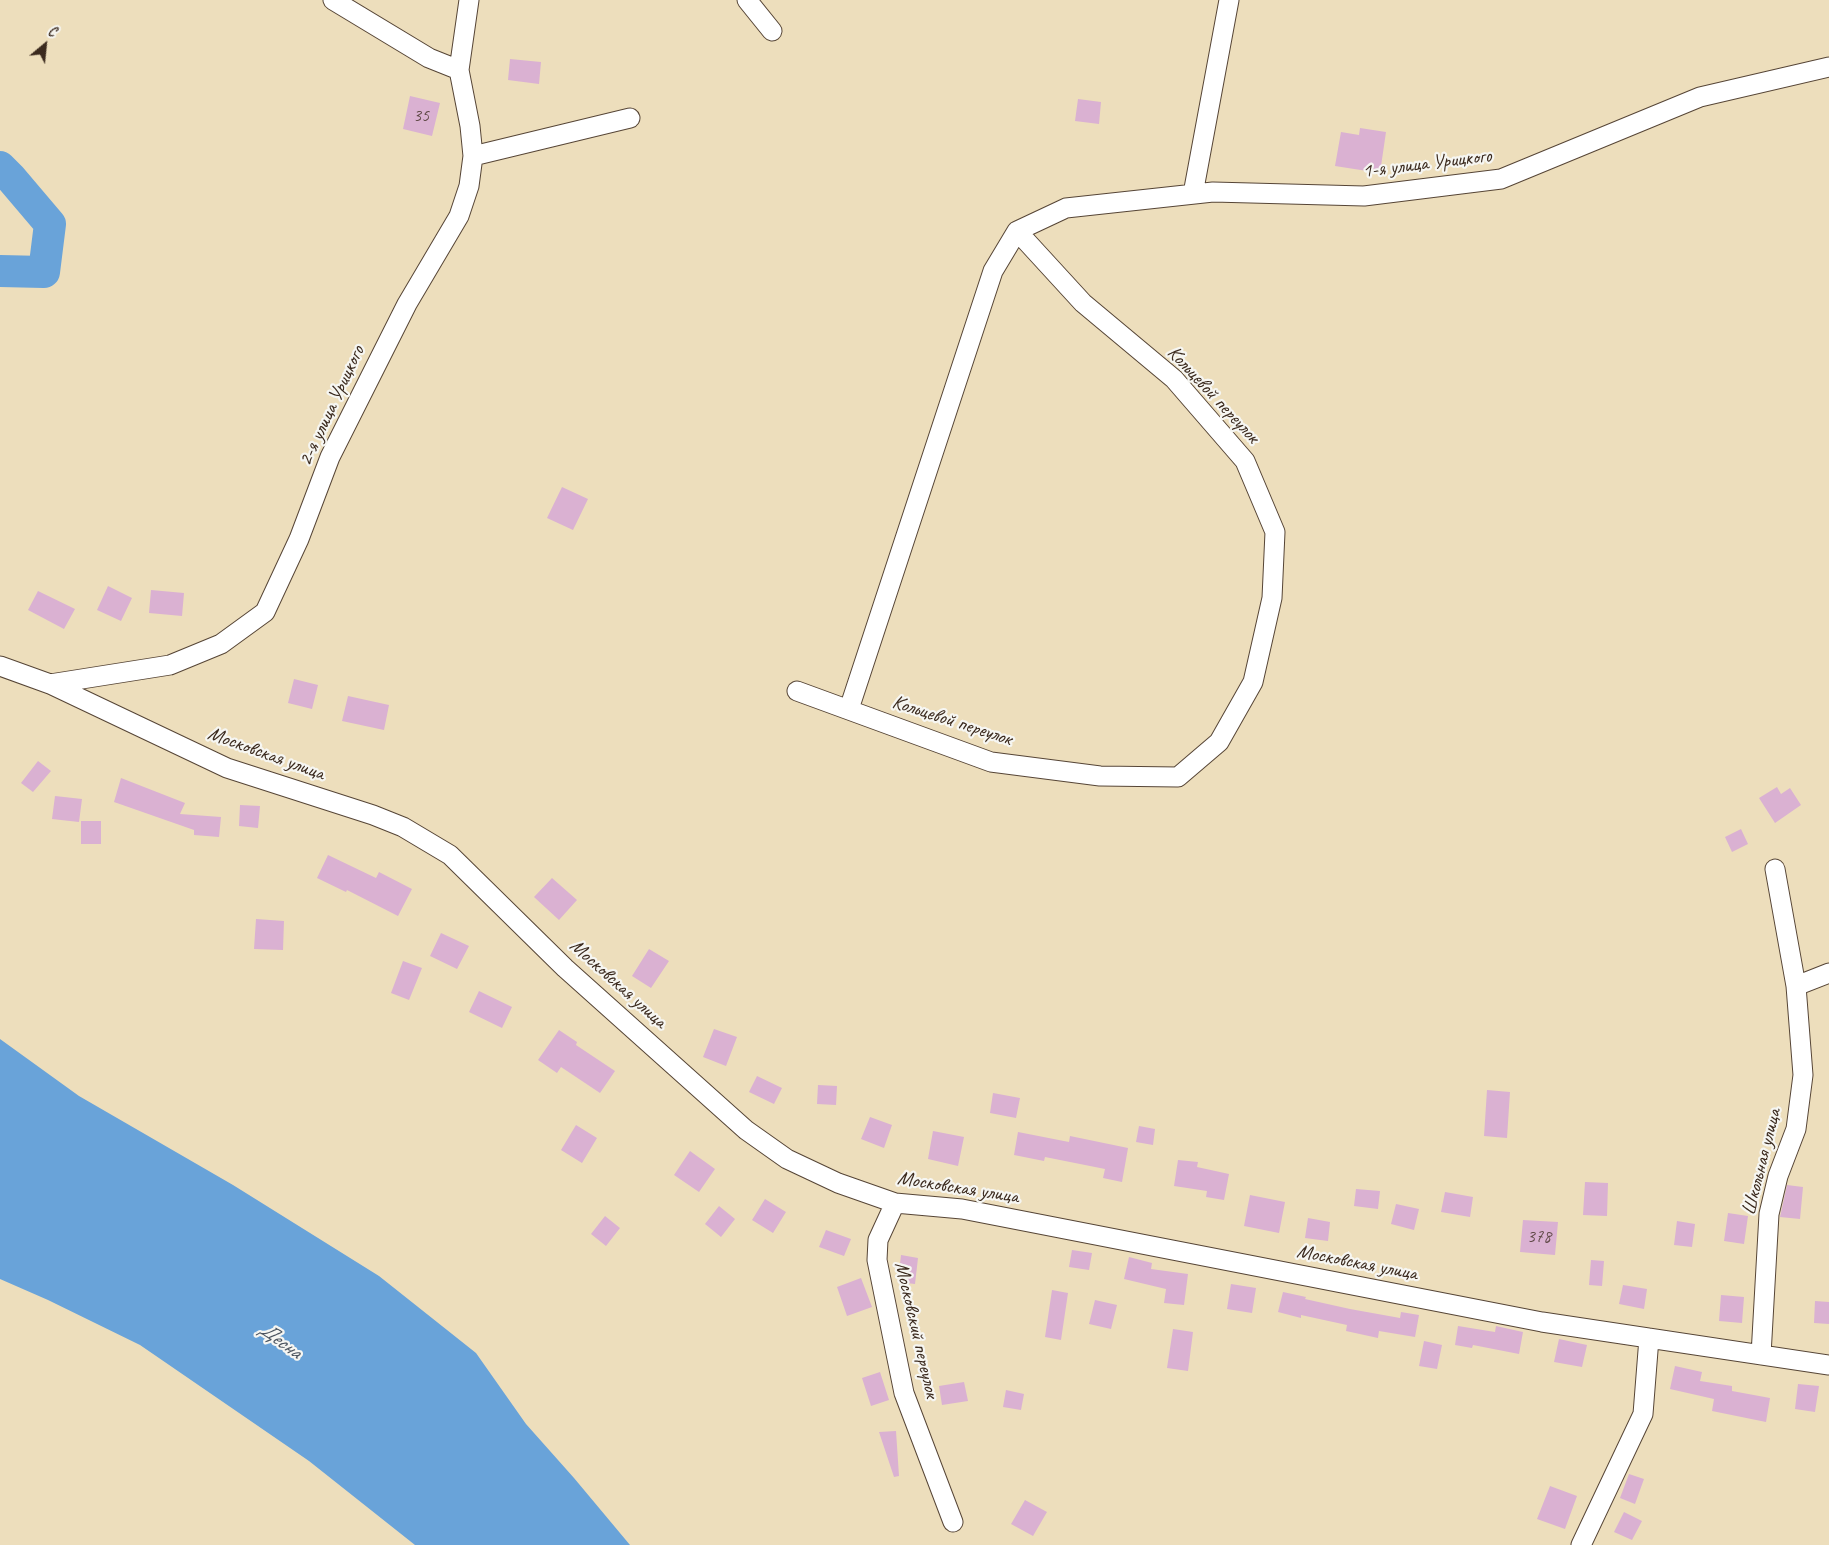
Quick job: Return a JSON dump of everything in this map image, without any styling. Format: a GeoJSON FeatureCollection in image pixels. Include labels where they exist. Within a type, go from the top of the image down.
{"type":"FeatureCollection","features":[{"type":"Feature","properties":{"kind":"street"},"geometry":{"type":"LineString","coordinates":[[333,0],[429,58],[459,70]]}},
{"type":"Feature","properties":{"kind":"street","name":"2-я улица Урицкого"},"geometry":{"type":"LineString","coordinates":[[50,684],[170,665],[221,644],[265,612],[299,539],[330,457],[406,304],[459,216],[470,186],[473,156],[470,126],[459,70],[469,0]]}},
{"type":"Feature","properties":{"kind":"street"},"geometry":{"type":"LineString","coordinates":[[748,0],[772,31]]}},
{"type":"Feature","properties":{"kind":"street"},"geometry":{"type":"LineString","coordinates":[[1193,194],[1229,0]]}},
{"type":"Feature","properties":{"kind":"street","name":"1-я улица Урицкого"},"geometry":{"type":"LineString","coordinates":[[1017,231],[1066,208],[1193,194],[1213,192],[1364,196],[1501,179],[1700,97],[1829,67]]}},
{"type":"Feature","properties":{"kind":"street"},"geometry":{"type":"LineString","coordinates":[[473,156],[630,118]]}},
{"type":"Feature","properties":{"kind":"street"},"geometry":{"type":"LineString","coordinates":[[849,709],[993,271],[1017,231]]}},
{"type":"Feature","properties":{"kind":"street","name":"Кольцевой переулок"},"geometry":{"type":"LineString","coordinates":[[797,691],[991,762],[1100,776],[1178,777],[1220,742],[1253,682],[1272,598],[1275,532],[1246,461],[1174,379],[1083,303],[1017,231]]}},
{"type":"Feature","properties":{"kind":"street","name":"Московская улица"},"geometry":{"type":"LineString","coordinates":[[0,666],[50,684],[227,768],[373,815],[403,827],[450,855],[565,968],[746,1130],[787,1158],[838,1183],[895,1203],[962,1209],[1542,1322],[1829,1364]]}},
{"type":"Feature","properties":{"kind":"street","name":"Школьная улица"},"geometry":{"type":"LineString","coordinates":[[1761,1354],[1769,1214],[1778,1176],[1796,1129],[1803,1075],[1796,986],[1775,869]]}},
{"type":"Feature","properties":{"kind":"street"},"geometry":{"type":"LineString","coordinates":[[1796,986],[1829,973]]}},
{"type":"Feature","properties":{"kind":"street","name":"Московский переулок"},"geometry":{"type":"LineString","coordinates":[[895,1203],[878,1240],[877,1260],[904,1392],[953,1522]]}},
{"type":"Feature","properties":{"kind":"street"},"geometry":{"type":"LineString","coordinates":[[1581,1545],[1642,1414],[1650,1338]]}},
{"type":"Feature","properties":{"kind":"water","name":"Десна"},"geometry":{"type":"Polygon","coordinates":[[[0,1039],[79,1096],[233,1185],[379,1276],[476,1353],[526,1424],[630,1545],[415,1545],[309,1461],[140,1345],[0,1279],[0,1039]]]}},
{"type":"Feature","properties":{"kind":"building"},"geometry":{"type":"Polygon","coordinates":[[[510,59],[541,62],[539,84],[508,80],[510,59]]]}},
{"type":"Feature","properties":{"kind":"building"},"geometry":{"type":"Polygon","coordinates":[[[410,96],[440,103],[432,136],[403,129],[410,96]]]}},
{"type":"Feature","properties":{"kind":"building"},"geometry":{"type":"Polygon","coordinates":[[[1078,99],[1101,102],[1099,124],[1075,121],[1078,99]]]}},
{"type":"Feature","properties":{"kind":"building"},"geometry":{"type":"Polygon","coordinates":[[[1360,128],[1386,132],[1380,173],[1335,166],[1341,132],[1359,135],[1360,128]]]}},
{"type":"Feature","properties":{"kind":"building"},"geometry":{"type":"Polygon","coordinates":[[[562,487],[588,499],[573,530],[547,518],[562,487]]]}},
{"type":"Feature","properties":{"kind":"building"},"geometry":{"type":"Polygon","coordinates":[[[108,586],[132,598],[121,621],[97,610],[108,586]]]}},
{"type":"Feature","properties":{"kind":"building"},"geometry":{"type":"Polygon","coordinates":[[[151,590],[184,593],[182,616],[149,613],[151,590]]]}},
{"type":"Feature","properties":{"kind":"building"},"geometry":{"type":"Polygon","coordinates":[[[38,591],[75,609],[64,629],[28,610],[38,591]]]}},
{"type":"Feature","properties":{"kind":"building"},"geometry":{"type":"Polygon","coordinates":[[[294,679],[318,685],[312,709],[288,703],[294,679]]]}},
{"type":"Feature","properties":{"kind":"building"},"geometry":{"type":"Polygon","coordinates":[[[348,696],[389,705],[384,730],[342,721],[348,696]]]}},
{"type":"Feature","properties":{"kind":"building"},"geometry":{"type":"Polygon","coordinates":[[[38,761],[51,771],[33,792],[21,783],[38,761]]]}},
{"type":"Feature","properties":{"kind":"building"},"geometry":{"type":"Polygon","coordinates":[[[121,778],[185,803],[180,814],[221,817],[219,837],[194,835],[194,830],[114,802],[121,778]]]}},
{"type":"Feature","properties":{"kind":"building"},"geometry":{"type":"Polygon","coordinates":[[[1777,787],[1781,794],[1790,788],[1801,805],[1775,823],[1759,798],[1777,787]]]}},
{"type":"Feature","properties":{"kind":"building"},"geometry":{"type":"Polygon","coordinates":[[[55,796],[82,799],[79,822],[52,819],[55,796]]]}},
{"type":"Feature","properties":{"kind":"building"},"geometry":{"type":"Polygon","coordinates":[[[240,805],[260,806],[258,828],[239,826],[240,805]]]}},
{"type":"Feature","properties":{"kind":"building"},"geometry":{"type":"Polygon","coordinates":[[[81,821],[101,821],[101,844],[81,844],[81,821]]]}},
{"type":"Feature","properties":{"kind":"building"},"geometry":{"type":"Polygon","coordinates":[[[1741,829],[1748,844],[1732,852],[1725,837],[1741,829]]]}},
{"type":"Feature","properties":{"kind":"building"},"geometry":{"type":"Polygon","coordinates":[[[328,855],[376,878],[379,872],[412,889],[398,916],[347,890],[346,892],[317,878],[328,855]]]}},
{"type":"Feature","properties":{"kind":"building"},"geometry":{"type":"Polygon","coordinates":[[[552,878],[577,900],[559,920],[534,897],[552,878]]]}},
{"type":"Feature","properties":{"kind":"building"},"geometry":{"type":"Polygon","coordinates":[[[256,919],[284,921],[283,950],[254,949],[256,919]]]}},
{"type":"Feature","properties":{"kind":"building"},"geometry":{"type":"Polygon","coordinates":[[[441,933],[469,946],[457,969],[430,956],[441,933]]]}},
{"type":"Feature","properties":{"kind":"building"},"geometry":{"type":"Polygon","coordinates":[[[649,949],[669,961],[651,988],[632,976],[649,949]]]}},
{"type":"Feature","properties":{"kind":"building"},"geometry":{"type":"Polygon","coordinates":[[[403,961],[422,968],[409,1000],[391,993],[403,961]]]}},
{"type":"Feature","properties":{"kind":"building"},"geometry":{"type":"Polygon","coordinates":[[[479,991],[512,1007],[502,1028],[469,1012],[479,991]]]}},
{"type":"Feature","properties":{"kind":"building"},"geometry":{"type":"Polygon","coordinates":[[[714,1029],[737,1037],[726,1066],[703,1057],[714,1029]]]}},
{"type":"Feature","properties":{"kind":"building"},"geometry":{"type":"Polygon","coordinates":[[[559,1030],[577,1042],[576,1045],[615,1071],[600,1093],[561,1067],[557,1073],[538,1060],[559,1030]]]}},
{"type":"Feature","properties":{"kind":"building"},"geometry":{"type":"Polygon","coordinates":[[[757,1076],[782,1088],[774,1104],[749,1092],[757,1076]]]}},
{"type":"Feature","properties":{"kind":"building"},"geometry":{"type":"Polygon","coordinates":[[[818,1085],[837,1086],[836,1105],[817,1104],[818,1085]]]}},
{"type":"Feature","properties":{"kind":"building"},"geometry":{"type":"Polygon","coordinates":[[[1487,1090],[1510,1092],[1507,1138],[1484,1136],[1487,1090]]]}},
{"type":"Feature","properties":{"kind":"building"},"geometry":{"type":"Polygon","coordinates":[[[993,1093],[1020,1098],[1016,1118],[990,1113],[993,1093]]]}},
{"type":"Feature","properties":{"kind":"building"},"geometry":{"type":"Polygon","coordinates":[[[870,1117],[892,1125],[884,1148],[861,1139],[870,1117]]]}},
{"type":"Feature","properties":{"kind":"building"},"geometry":{"type":"Polygon","coordinates":[[[576,1125],[597,1138],[582,1163],[561,1150],[576,1125]]]}},
{"type":"Feature","properties":{"kind":"building"},"geometry":{"type":"Polygon","coordinates":[[[1139,1126],[1155,1129],[1153,1145],[1136,1142],[1139,1126]]]}},
{"type":"Feature","properties":{"kind":"building"},"geometry":{"type":"Polygon","coordinates":[[[933,1131],[964,1137],[958,1166],[928,1159],[933,1131]]]}},
{"type":"Feature","properties":{"kind":"building"},"geometry":{"type":"Polygon","coordinates":[[[1018,1132],[1069,1142],[1070,1136],[1128,1148],[1122,1182],[1103,1178],[1105,1169],[1045,1157],[1044,1161],[1014,1155],[1018,1132]]]}},
{"type":"Feature","properties":{"kind":"building"},"geometry":{"type":"Polygon","coordinates":[[[690,1151],[715,1169],[699,1192],[674,1175],[690,1151]]]}},
{"type":"Feature","properties":{"kind":"building"},"geometry":{"type":"Polygon","coordinates":[[[1178,1160],[1198,1162],[1197,1167],[1229,1174],[1224,1200],[1206,1197],[1207,1191],[1174,1186],[1178,1160]]]}},
{"type":"Feature","properties":{"kind":"building"},"geometry":{"type":"Polygon","coordinates":[[[1585,1182],[1608,1183],[1607,1216],[1583,1215],[1585,1182]]]}},
{"type":"Feature","properties":{"kind":"building"},"geometry":{"type":"Polygon","coordinates":[[[1787,1185],[1803,1187],[1800,1219],[1780,1217],[1787,1185]]]}},
{"type":"Feature","properties":{"kind":"building"},"geometry":{"type":"Polygon","coordinates":[[[1356,1189],[1380,1191],[1378,1209],[1354,1206],[1356,1189]]]}},
{"type":"Feature","properties":{"kind":"building"},"geometry":{"type":"Polygon","coordinates":[[[1445,1192],[1473,1197],[1470,1217],[1441,1212],[1445,1192]]]}},
{"type":"Feature","properties":{"kind":"building"},"geometry":{"type":"Polygon","coordinates":[[[1250,1195],[1285,1202],[1279,1233],[1244,1226],[1250,1195]]]}},
{"type":"Feature","properties":{"kind":"building"},"geometry":{"type":"Polygon","coordinates":[[[765,1199],[786,1212],[773,1233],[752,1220],[765,1199]]]}},
{"type":"Feature","properties":{"kind":"building"},"geometry":{"type":"Polygon","coordinates":[[[1396,1204],[1419,1209],[1414,1230],[1391,1224],[1396,1204]]]}},
{"type":"Feature","properties":{"kind":"building"},"geometry":{"type":"Polygon","coordinates":[[[719,1206],[735,1219],[721,1237],[705,1224],[719,1206]]]}},
{"type":"Feature","properties":{"kind":"building"},"geometry":{"type":"Polygon","coordinates":[[[1728,1213],[1748,1216],[1744,1244],[1724,1241],[1728,1213]]]}},
{"type":"Feature","properties":{"kind":"building"},"geometry":{"type":"Polygon","coordinates":[[[605,1216],[620,1228],[606,1246],[591,1234],[605,1216]]]}},
{"type":"Feature","properties":{"kind":"building"},"geometry":{"type":"Polygon","coordinates":[[[1308,1218],[1330,1222],[1328,1241],[1305,1238],[1308,1218]]]}},
{"type":"Feature","properties":{"kind":"building"},"geometry":{"type":"Polygon","coordinates":[[[1523,1220],[1558,1222],[1555,1255],[1520,1252],[1523,1220]]]}},
{"type":"Feature","properties":{"kind":"building"},"geometry":{"type":"Polygon","coordinates":[[[1677,1221],[1695,1224],[1692,1247],[1674,1245],[1677,1221]]]}},
{"type":"Feature","properties":{"kind":"building"},"geometry":{"type":"Polygon","coordinates":[[[826,1230],[851,1239],[844,1256],[819,1247],[826,1230]]]}},
{"type":"Feature","properties":{"kind":"building"},"geometry":{"type":"Polygon","coordinates":[[[1072,1250],[1092,1253],[1089,1270],[1069,1267],[1072,1250]]]}},
{"type":"Feature","properties":{"kind":"building"},"geometry":{"type":"Polygon","coordinates":[[[901,1255],[918,1258],[915,1284],[898,1282],[901,1255]]]}},
{"type":"Feature","properties":{"kind":"building"},"geometry":{"type":"Polygon","coordinates":[[[1129,1257],[1152,1263],[1151,1269],[1188,1274],[1184,1305],[1164,1303],[1166,1289],[1124,1279],[1129,1257]]]}},
{"type":"Feature","properties":{"kind":"building"},"geometry":{"type":"Polygon","coordinates":[[[1591,1260],[1604,1261],[1602,1286],[1589,1285],[1591,1260]]]}},
{"type":"Feature","properties":{"kind":"building"},"geometry":{"type":"Polygon","coordinates":[[[861,1278],[872,1307],[847,1316],[837,1287],[861,1278]]]}},
{"type":"Feature","properties":{"kind":"building"},"geometry":{"type":"Polygon","coordinates":[[[1231,1284],[1256,1288],[1252,1313],[1227,1309],[1231,1284]]]}},
{"type":"Feature","properties":{"kind":"building"},"geometry":{"type":"Polygon","coordinates":[[[1623,1285],[1647,1289],[1644,1309],[1619,1304],[1623,1285]]]}},
{"type":"Feature","properties":{"kind":"building"},"geometry":{"type":"Polygon","coordinates":[[[1052,1290],[1068,1293],[1061,1340],[1045,1337],[1052,1290]]]}},
{"type":"Feature","properties":{"kind":"building"},"geometry":{"type":"Polygon","coordinates":[[[1283,1292],[1350,1309],[1400,1318],[1401,1312],[1419,1315],[1415,1337],[1379,1331],[1378,1338],[1346,1331],[1347,1325],[1301,1315],[1301,1318],[1278,1312],[1283,1292]]]}},
{"type":"Feature","properties":{"kind":"building"},"geometry":{"type":"Polygon","coordinates":[[[1721,1295],[1744,1297],[1742,1323],[1719,1321],[1721,1295]]]}},
{"type":"Feature","properties":{"kind":"building"},"geometry":{"type":"Polygon","coordinates":[[[1095,1300],[1117,1305],[1111,1329],[1089,1324],[1095,1300]]]}},
{"type":"Feature","properties":{"kind":"building"},"geometry":{"type":"Polygon","coordinates":[[[1815,1301],[1829,1302],[1829,1324],[1814,1323],[1815,1301]]]}},
{"type":"Feature","properties":{"kind":"building"},"geometry":{"type":"Polygon","coordinates":[[[1458,1326],[1495,1332],[1496,1326],[1523,1332],[1519,1354],[1473,1345],[1472,1348],[1455,1345],[1458,1326]]]}},
{"type":"Feature","properties":{"kind":"building"},"geometry":{"type":"Polygon","coordinates":[[[1173,1329],[1193,1332],[1188,1371],[1167,1368],[1173,1329]]]}},
{"type":"Feature","properties":{"kind":"building"},"geometry":{"type":"Polygon","coordinates":[[[1559,1339],[1587,1345],[1582,1367],[1554,1362],[1559,1339]]]}},
{"type":"Feature","properties":{"kind":"building"},"geometry":{"type":"Polygon","coordinates":[[[1424,1341],[1442,1345],[1437,1369],[1419,1366],[1424,1341]]]}},
{"type":"Feature","properties":{"kind":"building"},"geometry":{"type":"Polygon","coordinates":[[[1675,1366],[1702,1372],[1700,1381],[1732,1386],[1732,1391],[1770,1398],[1766,1422],[1712,1411],[1714,1399],[1670,1389],[1675,1366]]]}},
{"type":"Feature","properties":{"kind":"building"},"geometry":{"type":"Polygon","coordinates":[[[880,1372],[889,1400],[871,1406],[862,1378],[880,1372]]]}},
{"type":"Feature","properties":{"kind":"building"},"geometry":{"type":"Polygon","coordinates":[[[964,1382],[968,1401],[942,1405],[939,1386],[964,1382]]]}},
{"type":"Feature","properties":{"kind":"building"},"geometry":{"type":"Polygon","coordinates":[[[1798,1384],[1819,1386],[1815,1412],[1795,1409],[1798,1384]]]}},
{"type":"Feature","properties":{"kind":"building"},"geometry":{"type":"Polygon","coordinates":[[[1006,1390],[1024,1394],[1021,1410],[1003,1407],[1006,1390]]]}},
{"type":"Feature","properties":{"kind":"building"},"geometry":{"type":"Polygon","coordinates":[[[896,1431],[899,1476],[894,1477],[879,1432],[896,1431]]]}},
{"type":"Feature","properties":{"kind":"building"},"geometry":{"type":"Polygon","coordinates":[[[1629,1474],[1644,1479],[1635,1504],[1620,1498],[1629,1474]]]}},
{"type":"Feature","properties":{"kind":"building"},"geometry":{"type":"Polygon","coordinates":[[[1550,1486],[1577,1496],[1565,1529],[1537,1519],[1550,1486]]]}},
{"type":"Feature","properties":{"kind":"building"},"geometry":{"type":"Polygon","coordinates":[[[1025,1500],[1047,1512],[1033,1536],[1011,1524],[1025,1500]]]}},
{"type":"Feature","properties":{"kind":"building"},"geometry":{"type":"Polygon","coordinates":[[[1624,1512],[1642,1521],[1632,1540],[1614,1532],[1624,1512]]]}},
{"type":"Feature","properties":{"kind":"waterway"},"geometry":{"type":"LineString","coordinates":[[0,167],[50,224],[44,272],[0,271]]}}]}
